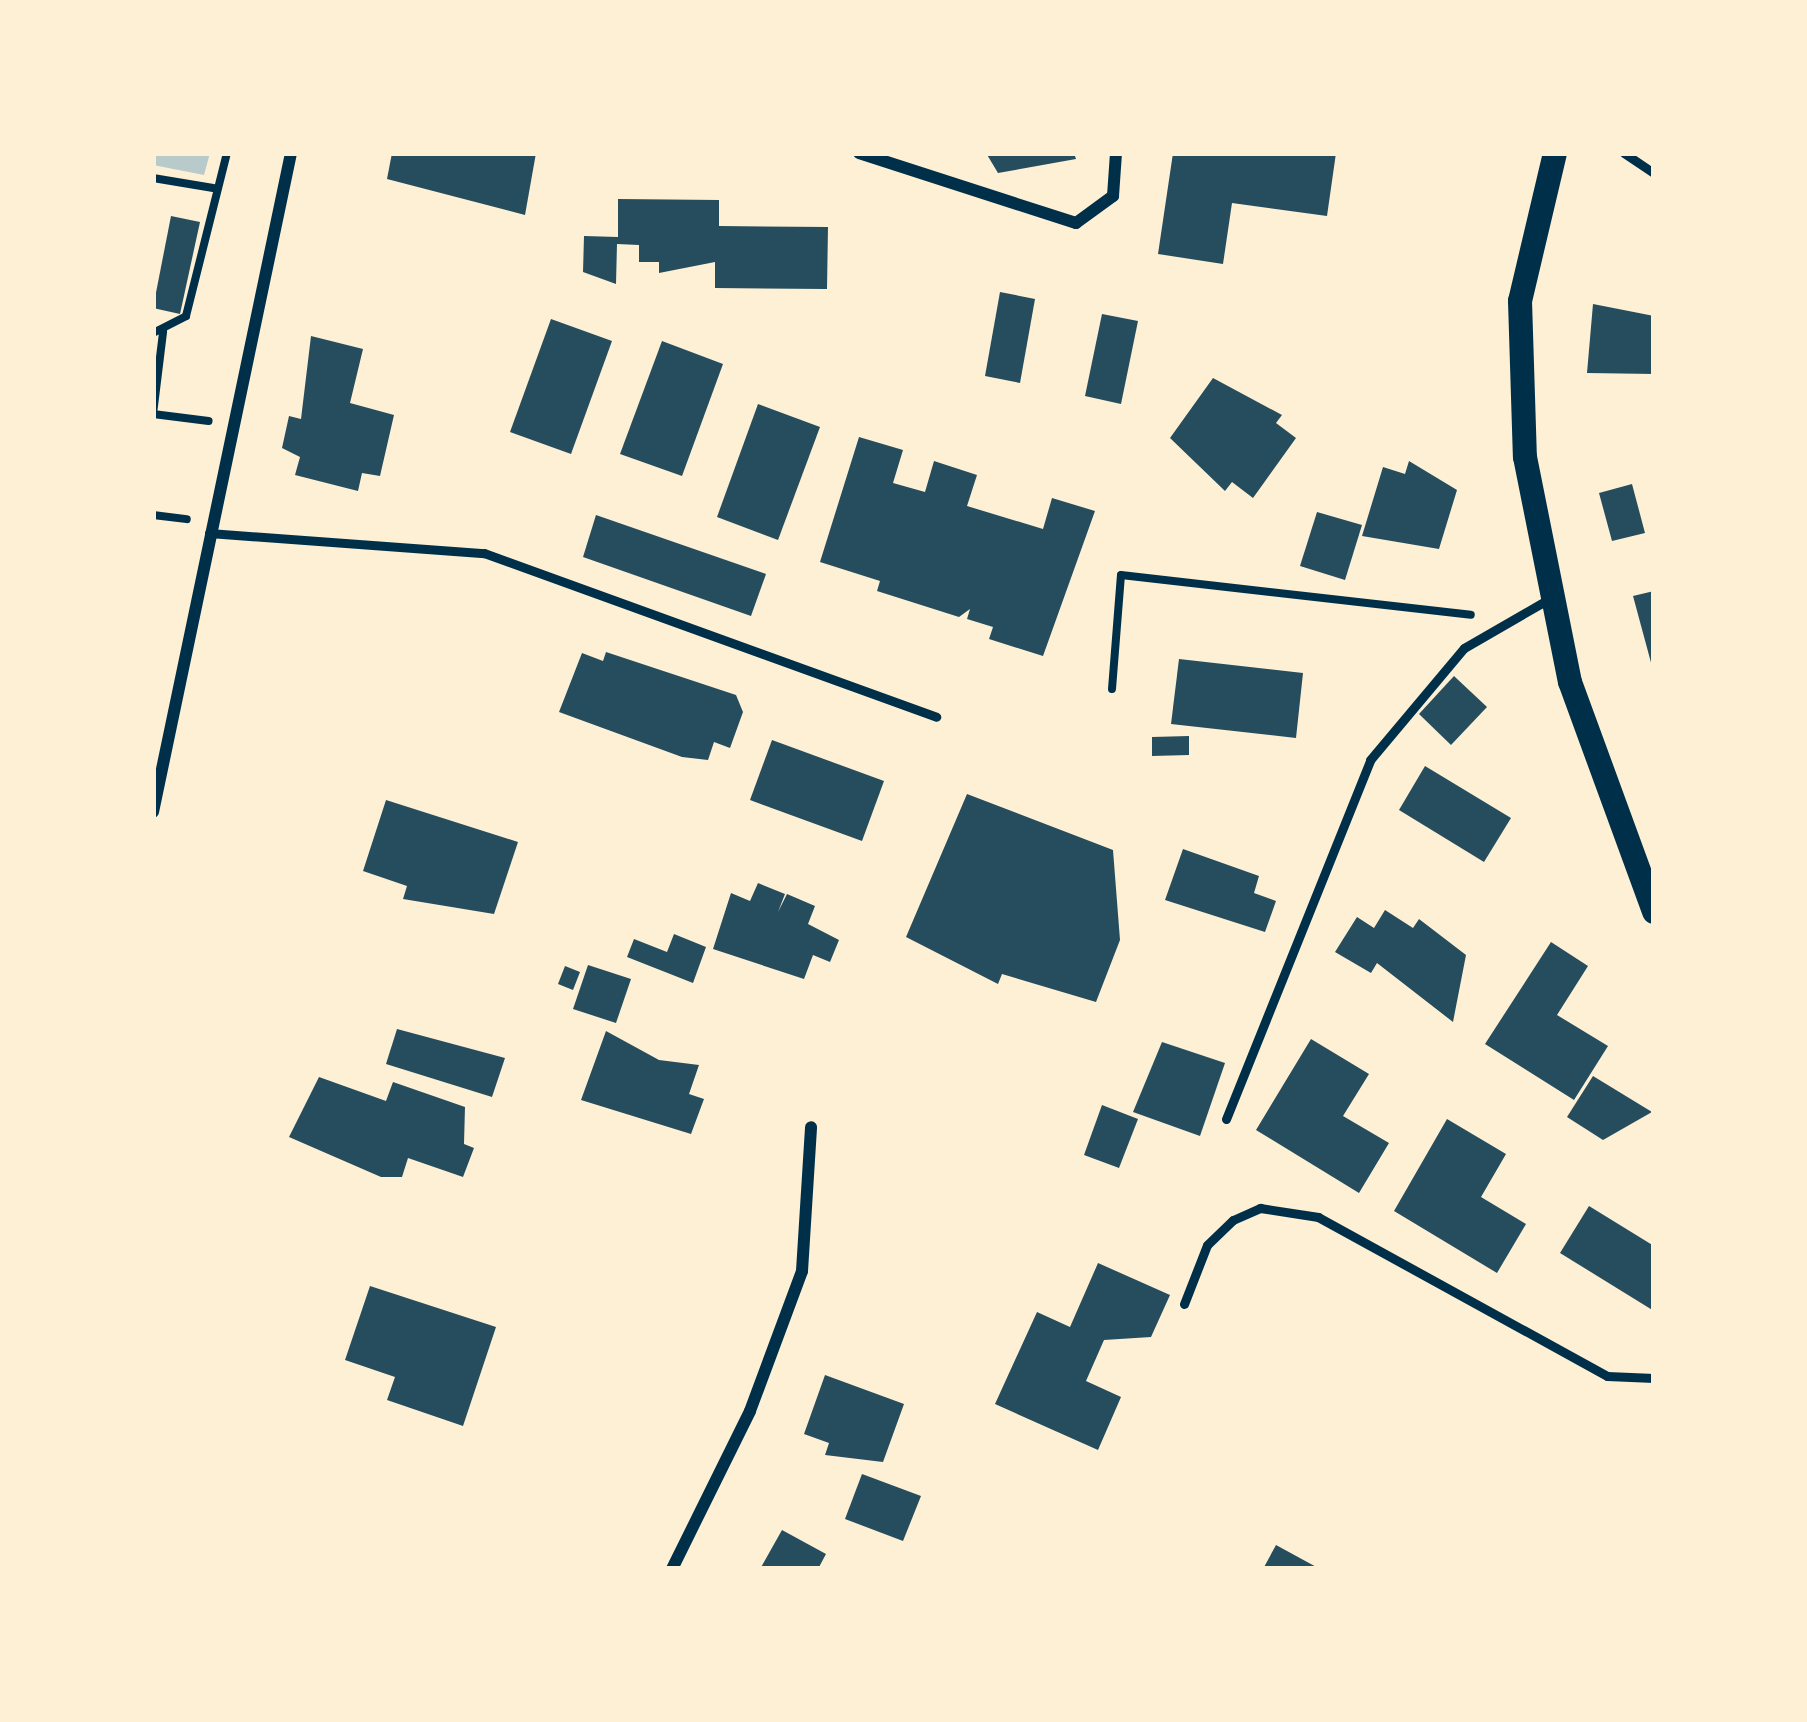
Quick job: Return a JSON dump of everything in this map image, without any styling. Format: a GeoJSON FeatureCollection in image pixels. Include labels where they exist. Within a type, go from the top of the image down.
{"type":"FeatureCollection","features":[{"type":"Feature","properties":{"kind":"main road"},"geometry":{"type":"LineString","coordinates":[[1555,153],[1536,204],[1517,343],[1549,599],[1595,765],[1654,912]]}},
{"type":"Feature","properties":{"kind":"street"},"geometry":{"type":"LineString","coordinates":[[153,812],[228,425],[291,153]]}},
{"type":"Feature","properties":{"kind":"street"},"geometry":{"type":"LineString","coordinates":[[859,153],[1076,223],[1113,196],[1116,153]]}},
{"type":"Feature","properties":{"kind":"street"},"geometry":{"type":"LineString","coordinates":[[672,1569],[750,1411],[802,1271],[811,1127]]}},
{"type":"Feature","properties":{"kind":"lane"},"geometry":{"type":"LineString","coordinates":[[1624,153],[1654,172]]}},
{"type":"Feature","properties":{"kind":"lane"},"geometry":{"type":"LineString","coordinates":[[210,528],[484,553],[936,717]]}},
{"type":"Feature","properties":{"kind":"lane"},"geometry":{"type":"LineString","coordinates":[[1226,1119],[1370,760],[1432,677],[1499,626],[1549,599]]}},
{"type":"Feature","properties":{"kind":"lane"},"geometry":{"type":"LineString","coordinates":[[1184,1304],[1207,1245],[1233,1220],[1260,1208],[1318,1217],[1607,1376],[1654,1378]]}},
{"type":"Feature","properties":{"kind":"path"},"geometry":{"type":"LineString","coordinates":[[227,153],[213,188],[186,316],[158,333],[153,414],[228,425]]}},
{"type":"Feature","properties":{"kind":"path"},"geometry":{"type":"LineString","coordinates":[[153,178],[213,188]]}},
{"type":"Feature","properties":{"kind":"path"},"geometry":{"type":"LineString","coordinates":[[153,514],[210,528]]}},
{"type":"Feature","properties":{"kind":"path"},"geometry":{"type":"LineString","coordinates":[[1112,688],[1121,575],[1456,610],[1499,626]]}},
{"type":"Feature","properties":{"kind":"shaded area"},"geometry":{"type":"Polygon","coordinates":[[[153,153],[210,153],[204,175],[153,165],[153,153]]]}},
{"type":"Feature","properties":{"kind":"building"},"geometry":{"type":"Polygon","coordinates":[[[392,153],[536,153],[525,215],[387,179],[392,153]]]}},
{"type":"Feature","properties":{"kind":"building"},"geometry":{"type":"Polygon","coordinates":[[[986,153],[1074,153],[1076,159],[998,173],[986,153]]]}},
{"type":"Feature","properties":{"kind":"building"},"geometry":{"type":"Polygon","coordinates":[[[1173,153],[1336,153],[1327,216],[1232,203],[1223,264],[1158,254],[1173,153]]]}},
{"type":"Feature","properties":{"kind":"building"},"geometry":{"type":"Polygon","coordinates":[[[618,199],[719,200],[719,226],[828,227],[827,289],[715,288],[715,262],[659,273],[659,262],[639,262],[639,245],[617,244],[616,284],[583,272],[584,236],[618,237],[618,199]]]}},
{"type":"Feature","properties":{"kind":"building"},"geometry":{"type":"Polygon","coordinates":[[[171,216],[200,222],[180,314],[153,308],[171,216]]]}},
{"type":"Feature","properties":{"kind":"building"},"geometry":{"type":"Polygon","coordinates":[[[1000,292],[1035,299],[1020,383],[985,376],[1000,292]]]}},
{"type":"Feature","properties":{"kind":"building"},"geometry":{"type":"Polygon","coordinates":[[[1593,304],[1654,316],[1654,374],[1587,373],[1593,304]]]}},
{"type":"Feature","properties":{"kind":"building"},"geometry":{"type":"Polygon","coordinates":[[[1102,314],[1138,321],[1121,404],[1085,396],[1102,314]]]}},
{"type":"Feature","properties":{"kind":"building"},"geometry":{"type":"Polygon","coordinates":[[[551,319],[612,341],[571,454],[510,432],[551,319]]]}},
{"type":"Feature","properties":{"kind":"building"},"geometry":{"type":"Polygon","coordinates":[[[311,336],[363,349],[350,403],[394,415],[380,476],[362,473],[358,491],[295,475],[300,457],[282,448],[289,416],[301,419],[311,336]]]}},
{"type":"Feature","properties":{"kind":"building"},"geometry":{"type":"Polygon","coordinates":[[[662,341],[723,364],[682,476],[620,454],[662,341]]]}},
{"type":"Feature","properties":{"kind":"building"},"geometry":{"type":"Polygon","coordinates":[[[1213,378],[1282,415],[1276,423],[1296,438],[1253,498],[1232,482],[1225,491],[1170,438],[1213,378]]]}},
{"type":"Feature","properties":{"kind":"building"},"geometry":{"type":"Polygon","coordinates":[[[758,404],[820,427],[778,540],[717,517],[758,404]]]}},
{"type":"Feature","properties":{"kind":"building"},"geometry":{"type":"Polygon","coordinates":[[[859,437],[903,450],[893,483],[925,492],[934,461],[977,475],[967,506],[1043,529],[1052,498],[1095,511],[1043,656],[989,639],[993,627],[967,619],[970,609],[959,617],[877,591],[880,581],[820,562],[859,437]]]}},
{"type":"Feature","properties":{"kind":"building"},"geometry":{"type":"Polygon","coordinates":[[[1409,461],[1457,490],[1439,549],[1362,536],[1383,467],[1405,474],[1409,461]]]}},
{"type":"Feature","properties":{"kind":"building"},"geometry":{"type":"Polygon","coordinates":[[[1632,484],[1645,533],[1612,541],[1599,493],[1632,484]]]}},
{"type":"Feature","properties":{"kind":"building"},"geometry":{"type":"Polygon","coordinates":[[[1317,512],[1362,525],[1345,580],[1300,566],[1317,512]]]}},
{"type":"Feature","properties":{"kind":"building"},"geometry":{"type":"Polygon","coordinates":[[[596,515],[766,574],[751,616],[583,557],[596,515]]]}},
{"type":"Feature","properties":{"kind":"building"},"geometry":{"type":"Polygon","coordinates":[[[1654,591],[1654,670],[1653,670],[1633,596],[1654,591]]]}},
{"type":"Feature","properties":{"kind":"building"},"geometry":{"type":"Polygon","coordinates":[[[606,652],[736,695],[743,712],[730,748],[714,742],[708,760],[682,757],[559,712],[582,653],[603,661],[606,652]]]}},
{"type":"Feature","properties":{"kind":"building"},"geometry":{"type":"Polygon","coordinates":[[[1179,659],[1303,673],[1296,738],[1171,724],[1179,659]]]}},
{"type":"Feature","properties":{"kind":"building"},"geometry":{"type":"Polygon","coordinates":[[[1454,676],[1487,707],[1451,745],[1419,714],[1454,676]]]}},
{"type":"Feature","properties":{"kind":"building"},"geometry":{"type":"Polygon","coordinates":[[[1189,736],[1189,755],[1152,756],[1152,737],[1189,736]]]}},
{"type":"Feature","properties":{"kind":"building"},"geometry":{"type":"Polygon","coordinates":[[[772,740],[884,781],[862,841],[750,800],[772,740]]]}},
{"type":"Feature","properties":{"kind":"building"},"geometry":{"type":"Polygon","coordinates":[[[1425,766],[1511,818],[1484,862],[1399,810],[1425,766]]]}},
{"type":"Feature","properties":{"kind":"building"},"geometry":{"type":"Polygon","coordinates":[[[967,794],[1113,850],[1120,940],[1096,1002],[1002,974],[998,984],[906,937],[967,794]]]}},
{"type":"Feature","properties":{"kind":"building"},"geometry":{"type":"Polygon","coordinates":[[[386,800],[518,842],[494,914],[403,899],[407,886],[363,871],[386,800]]]}},
{"type":"Feature","properties":{"kind":"building"},"geometry":{"type":"Polygon","coordinates":[[[1183,849],[1259,876],[1254,893],[1276,901],[1265,932],[1165,900],[1183,849]]]}},
{"type":"Feature","properties":{"kind":"building"},"geometry":{"type":"Polygon","coordinates":[[[758,883],[785,894],[778,912],[787,894],[815,906],[808,924],[839,940],[830,962],[813,955],[804,979],[713,949],[731,893],[750,901],[758,883]]]}},
{"type":"Feature","properties":{"kind":"building"},"geometry":{"type":"Polygon","coordinates":[[[1385,910],[1413,928],[1419,919],[1466,955],[1453,1022],[1377,963],[1371,973],[1335,952],[1357,917],[1374,928],[1385,910]]]}},
{"type":"Feature","properties":{"kind":"building"},"geometry":{"type":"Polygon","coordinates":[[[674,934],[706,947],[693,983],[627,957],[634,939],[667,952],[674,934]]]}},
{"type":"Feature","properties":{"kind":"building"},"geometry":{"type":"Polygon","coordinates":[[[1551,942],[1588,966],[1557,1015],[1608,1046],[1574,1100],[1485,1044],[1551,942]]]}},
{"type":"Feature","properties":{"kind":"building"},"geometry":{"type":"Polygon","coordinates":[[[588,965],[631,979],[616,1023],[573,1009],[588,965]]]}},
{"type":"Feature","properties":{"kind":"building"},"geometry":{"type":"Polygon","coordinates":[[[565,966],[580,972],[573,990],[558,984],[565,966]]]}},
{"type":"Feature","properties":{"kind":"building"},"geometry":{"type":"Polygon","coordinates":[[[397,1029],[505,1058],[492,1097],[386,1064],[397,1029]]]}},
{"type":"Feature","properties":{"kind":"building"},"geometry":{"type":"Polygon","coordinates":[[[606,1031],[659,1060],[699,1065],[689,1094],[704,1099],[691,1134],[581,1100],[606,1031]]]}},
{"type":"Feature","properties":{"kind":"building"},"geometry":{"type":"Polygon","coordinates":[[[1311,1039],[1369,1074],[1343,1116],[1389,1143],[1359,1193],[1256,1130],[1311,1039]]]}},
{"type":"Feature","properties":{"kind":"building"},"geometry":{"type":"Polygon","coordinates":[[[1162,1042],[1225,1063],[1200,1136],[1133,1112],[1162,1042]]]}},
{"type":"Feature","properties":{"kind":"building"},"geometry":{"type":"Polygon","coordinates":[[[1593,1076],[1652,1112],[1603,1140],[1567,1117],[1593,1076]]]}},
{"type":"Feature","properties":{"kind":"building"},"geometry":{"type":"Polygon","coordinates":[[[319,1077],[386,1101],[393,1082],[465,1107],[464,1144],[474,1148],[463,1177],[408,1158],[402,1177],[381,1177],[289,1137],[319,1077]]]}},
{"type":"Feature","properties":{"kind":"building"},"geometry":{"type":"Polygon","coordinates":[[[1102,1105],[1138,1119],[1119,1168],[1084,1155],[1102,1105]]]}},
{"type":"Feature","properties":{"kind":"building"},"geometry":{"type":"Polygon","coordinates":[[[1447,1119],[1506,1154],[1481,1197],[1526,1224],[1497,1273],[1394,1211],[1447,1119]]]}},
{"type":"Feature","properties":{"kind":"building"},"geometry":{"type":"Polygon","coordinates":[[[1589,1206],[1654,1246],[1654,1311],[1560,1253],[1589,1206]]]}},
{"type":"Feature","properties":{"kind":"building"},"geometry":{"type":"Polygon","coordinates":[[[1098,1263],[1170,1295],[1151,1337],[1104,1340],[1086,1381],[1121,1397],[1098,1450],[995,1404],[1037,1312],[1070,1327],[1098,1263]]]}},
{"type":"Feature","properties":{"kind":"building"},"geometry":{"type":"Polygon","coordinates":[[[370,1286],[496,1327],[463,1426],[387,1400],[395,1377],[345,1360],[370,1286]]]}},
{"type":"Feature","properties":{"kind":"building"},"geometry":{"type":"Polygon","coordinates":[[[825,1375],[904,1404],[883,1462],[825,1455],[829,1443],[804,1434],[825,1375]]]}},
{"type":"Feature","properties":{"kind":"building"},"geometry":{"type":"Polygon","coordinates":[[[862,1474],[921,1496],[903,1541],[845,1519],[862,1474]]]}},
{"type":"Feature","properties":{"kind":"building"},"geometry":{"type":"Polygon","coordinates":[[[782,1530],[826,1554],[818,1569],[760,1569],[782,1530]]]}},
{"type":"Feature","properties":{"kind":"building"},"geometry":{"type":"Polygon","coordinates":[[[1276,1545],[1320,1569],[1263,1569],[1276,1545]]]}}]}
